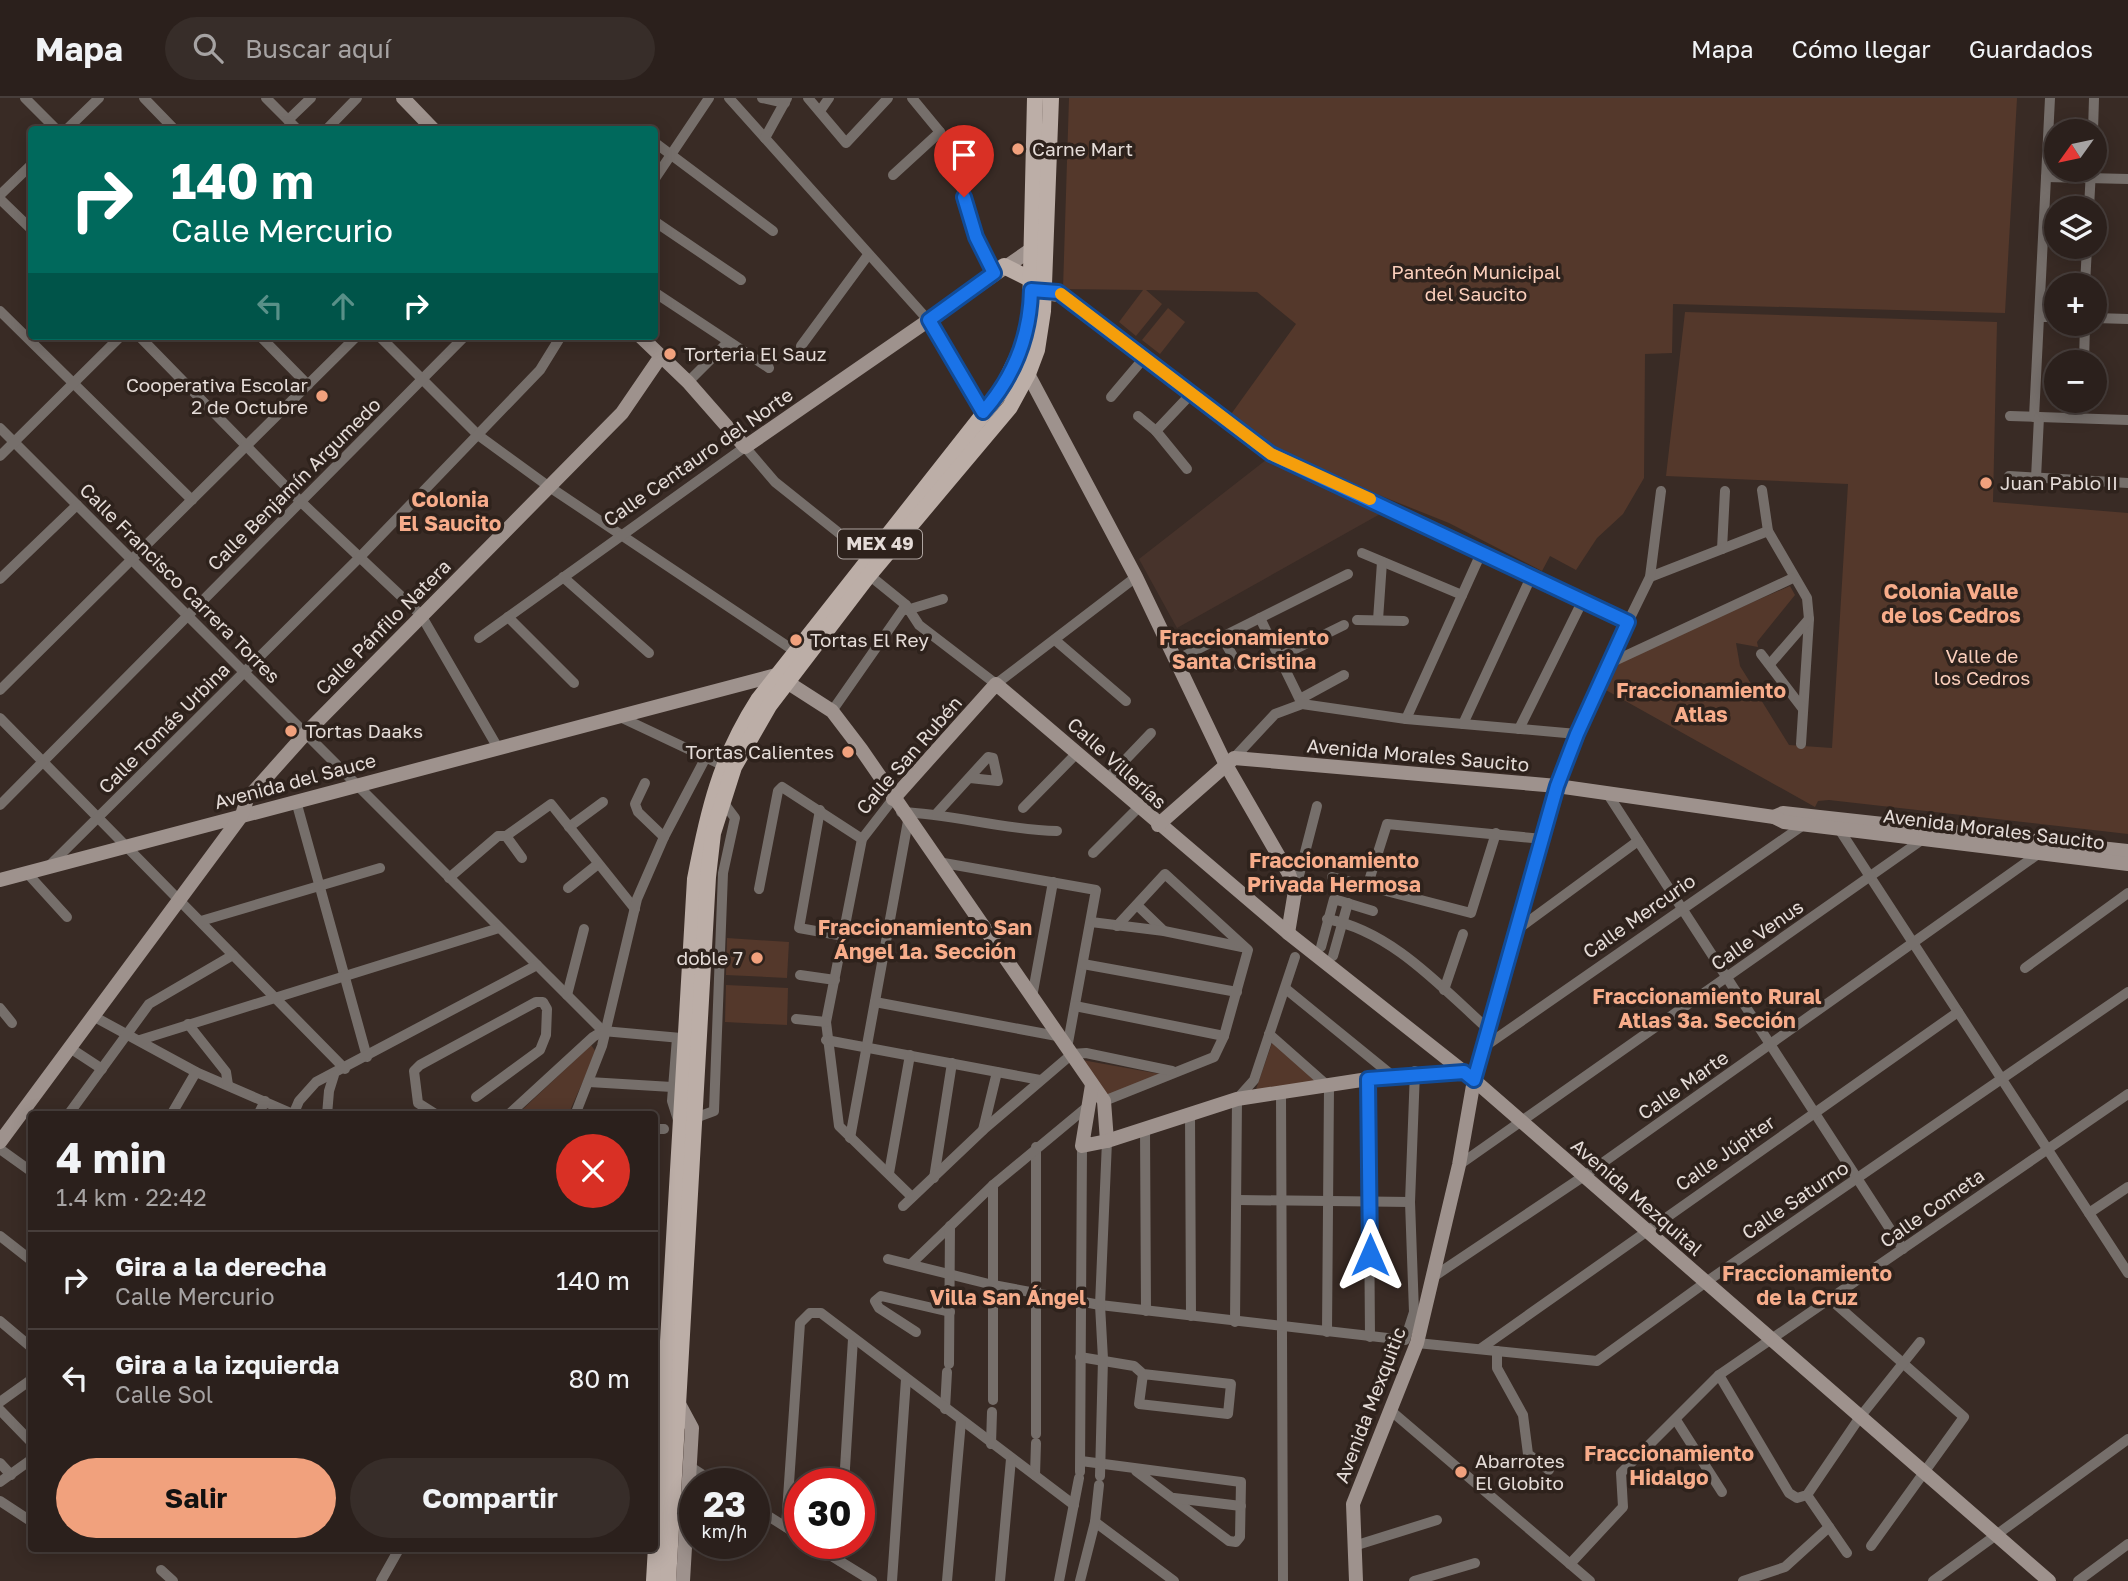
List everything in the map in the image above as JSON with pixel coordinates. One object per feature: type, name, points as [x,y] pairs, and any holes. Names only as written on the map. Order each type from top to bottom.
[{"type":"main road","points":[[403,98],[430,126]]},
{"type":"main road","name":"MEX 49","points":[[668,1581],[661,1531],[658,1443],[666,1128],[681,1038],[702,977],[714,921],[723,802],[734,767],[776,681],[1010,407],[1028,373],[1037,350],[1031,247],[1035,98]]},
{"type":"main road","name":"MEX 49","points":[[654,1581],[678,1402],[697,1074],[694,1001],[695,879],[711,801],[722,765],[736,734],[869,557],[1000,393],[1025,338],[1047,241],[1051,98]]},
{"type":"main road","name":"Calle Centauro del Norte","points":[[745,447],[1031,247],[1047,241]]},
{"type":"main road","points":[[999,270],[1035,287],[1064,296],[1271,454],[1628,622]]},
{"type":"main road","points":[[1025,338],[1028,373],[1283,861],[1295,891],[1288,933]]},
{"type":"main road","points":[[644,340],[688,382],[745,447]]},
{"type":"main road","name":"Calle Pánfilo Natera","points":[[0,1142],[243,815],[247,799],[306,733],[622,413],[661,356]]},
{"type":"main road","name":"Avenida Mexquitic","points":[[1356,1581],[1353,1504],[1390,1410],[1433,1277],[1459,1166],[1464,1072],[1484,1048],[1557,786],[1577,734],[1628,622]]},
{"type":"main road","points":[[776,681],[834,717],[861,749],[892,799],[1104,1101],[1107,1141]]},
{"type":"main road","name":"Avenida del Sauce","points":[[0,880],[618,716],[776,681]]},
{"type":"main road","name":"Calle Villerías","points":[[996,684],[1108,778],[1158,825],[1288,933]]},
{"type":"main road","name":"Calle San Rubén","points":[[892,799],[996,684]]},
{"type":"main road","points":[[1158,825],[1229,760]]},
{"type":"main road","name":"Avenida Morales Saucito","points":[[1229,760],[1557,786],[1609,796],[1774,817],[1784,822],[1809,821],[1936,830],[2038,854],[2128,864]]},
{"type":"main road","name":"Avenida Morales Saucito","points":[[1809,821],[1839,829],[1922,840],[2053,843],[2128,851]]},
{"type":"main road","name":"Avenida Mezquital","points":[[1288,933],[1464,1072],[2049,1581]]},
{"type":"main road","points":[[1092,1085],[1082,1146],[1107,1141],[1237,1099],[1368,1079],[1464,1072]]},
{"type":"main road","points":[[678,1402],[692,1428],[683,1581]]},
{"type":"street","points":[[25,98],[53,126]]},
{"type":"street","points":[[70,126],[99,98]]},
{"type":"street","points":[[144,98],[171,126]]},
{"type":"street","points":[[266,98],[294,126]]},
{"type":"street","points":[[288,120],[311,98]]},
{"type":"street","points":[[330,126],[357,98]]},
{"type":"street","points":[[658,174],[709,98]]},
{"type":"street","points":[[729,98],[929,320],[983,412]]},
{"type":"street","points":[[762,98],[786,100],[765,138]]},
{"type":"street","points":[[808,98],[846,143],[888,98]]},
{"type":"street","points":[[820,111],[829,98]]},
{"type":"street","points":[[912,98],[940,132],[951,156],[976,237],[999,270]]},
{"type":"street","points":[[2049,119],[2050,98]]},
{"type":"street","points":[[2093,119],[2094,98]]},
{"type":"street","points":[[893,175],[940,132]]},
{"type":"street","points":[[658,145],[773,231]]},
{"type":"street","points":[[28,168],[0,197],[28,226]]},
{"type":"street","points":[[2107,177],[2128,180]]},
{"type":"street","points":[[2036,478],[2039,317],[2046,182]]},
{"type":"street","points":[[658,224],[741,280]]},
{"type":"street","points":[[802,346],[868,255]]},
{"type":"street","points":[[658,295],[769,368]]},
{"type":"street","points":[[0,311],[28,339]]},
{"type":"street","points":[[2039,317],[2044,317]]},
{"type":"street","points":[[2107,318],[2128,318]]},
{"type":"street","points":[[29,340],[192,500]]},
{"type":"street","points":[[0,456],[117,340]]},
{"type":"street","points":[[143,340],[300,501],[421,615],[498,748]]},
{"type":"street","points":[[264,340],[308,385]]},
{"type":"street","points":[[0,690],[354,340]]},
{"type":"street","points":[[383,340],[478,435],[548,486],[796,652]]},
{"type":"street","name":"Calle Benjamín Argumedo","points":[[0,805],[462,340]]},
{"type":"street","name":"Calle Tomás Urbina","points":[[48,867],[359,558],[540,370],[559,340]]},
{"type":"street","points":[[688,382],[728,342]]},
{"type":"street","points":[[1111,397],[1144,358]]},
{"type":"street","points":[[1156,431],[1192,394]]},
{"type":"street","points":[[1138,416],[1156,431],[1187,469]]},
{"type":"street","points":[[2010,416],[2128,419]]},
{"type":"street","name":"Calle Francisco Carrera Torres","points":[[0,428],[603,1031]]},
{"type":"street","points":[[745,447],[775,482],[869,557]]},
{"type":"street","name":"Calle Centauro del Norte","points":[[479,638],[620,534],[745,447]]},
{"type":"street","points":[[2009,476],[2128,483]]},
{"type":"street","points":[[1762,490],[1768,531],[1807,598],[1809,619],[1801,744]]},
{"type":"street","points":[[1628,622],[1650,577],[1661,491]]},
{"type":"street","points":[[1722,549],[1725,491]]},
{"type":"street","points":[[0,579],[76,505]]},
{"type":"street","points":[[1650,577],[1768,531]]},
{"type":"street","points":[[1406,719],[1482,551]]},
{"type":"street","points":[[1362,553],[1462,595]]},
{"type":"street","points":[[1378,620],[1382,562]]},
{"type":"street","points":[[1178,659],[1348,574]]},
{"type":"street","name":"Calle Villerías","points":[[869,575],[906,608],[919,625],[996,684]]},
{"type":"street","points":[[1463,724],[1532,575]]},
{"type":"street","points":[[563,577],[649,653]]},
{"type":"street","points":[[996,684],[1136,577]]},
{"type":"street","points":[[1610,663],[1793,578]]},
{"type":"street","points":[[834,717],[906,608],[943,599]]},
{"type":"street","points":[[1519,729],[1583,600]]},
{"type":"street","points":[[508,617],[574,683]]},
{"type":"street","points":[[1260,618],[1301,702]]},
{"type":"street","points":[[1770,664],[1809,619]]},
{"type":"street","points":[[1357,620],[1404,621]]},
{"type":"street","points":[[1279,657],[1344,625]]},
{"type":"street","points":[[1222,637],[1238,665]]},
{"type":"street","points":[[1055,640],[1126,701]]},
{"type":"street","points":[[1761,654],[1802,709]]},
{"type":"street","points":[[1229,760],[1275,714],[1301,702],[1344,675]]},
{"type":"street","points":[[1301,702],[1406,719],[1577,734]]},
{"type":"street","points":[[618,716],[722,765]]},
{"type":"street","points":[[0,718],[275,996],[340,1072]]},
{"type":"street","points":[[1108,778],[1151,733]]},
{"type":"street","points":[[1023,808],[1077,752]]},
{"type":"street","points":[[577,1111],[602,1046],[603,1031],[635,909],[664,837],[706,757]]},
{"type":"street","points":[[937,813],[970,778]]},
{"type":"street","points":[[645,783],[635,804],[638,812],[664,837]]},
{"type":"street","points":[[760,889],[778,791],[782,787],[862,839]]},
{"type":"street","points":[[1609,796],[1903,1249]]},
{"type":"street","name":"Calle San Rubén","points":[[892,799],[862,839],[826,1023],[826,1040],[839,1126],[912,1197]]},
{"type":"street","points":[[296,801],[367,1056]]},
{"type":"street","points":[[569,827],[603,802]]},
{"type":"street","points":[[449,878],[498,836],[506,836],[551,804],[635,909]]},
{"type":"street","points":[[1295,891],[1317,806]]},
{"type":"street","points":[[1093,853],[1139,807]]},
{"type":"street","points":[[820,810],[799,928],[844,936]]},
{"type":"street","points":[[850,1138],[875,1002],[904,816],[937,813],[1057,831]]},
{"type":"street","name":"Calle Mercurio","points":[[1484,1048],[1809,821]]},
{"type":"street","points":[[1367,887],[1387,824],[1543,839]]},
{"type":"street","points":[[1839,829],[2128,1273]]},
{"type":"street","name":"Calle Venus","points":[[1459,1166],[1936,830]]},
{"type":"street","points":[[1332,877],[1471,914],[1496,833]]},
{"type":"street","points":[[506,836],[522,858]]},
{"type":"street","points":[[1518,929],[1638,841]]},
{"type":"street","name":"Calle Marte","points":[[1433,1277],[1584,1177],[2053,843]]},
{"type":"street","points":[[903,1206],[1040,1080],[1065,1046],[1096,890],[938,862]]},
{"type":"street","points":[[568,888],[598,864]]},
{"type":"street","points":[[201,921],[380,868]]},
{"type":"street","points":[[27,873],[67,917]]},
{"type":"street","points":[[1104,1101],[1173,1071],[1214,1057],[1224,1036],[1248,950],[1165,874],[1117,926]]},
{"type":"street","points":[[1032,997],[1053,882]]},
{"type":"street","points":[[2025,968],[2128,893]]},
{"type":"street","points":[[1321,947],[1334,899],[1373,911]]},
{"type":"street","points":[[1333,956],[1348,903]]},
{"type":"street","points":[[1138,906],[1164,931]]},
{"type":"street","points":[[1327,919],[1343,922],[1382,938],[1489,1030]]},
{"type":"street","points":[[695,1118],[714,1111],[720,978],[714,921]]},
{"type":"street","points":[[1091,922],[1164,931],[1245,948]]},
{"type":"street","points":[[140,1040],[499,928]]},
{"type":"street","points":[[567,995],[584,929]]},
{"type":"street","points":[[1444,990],[1463,934]]},
{"type":"street","points":[[71,1111],[149,1004],[233,955]]},
{"type":"street","points":[[1236,1322],[1239,1200],[1237,1099],[1254,1080],[1295,957]]},
{"type":"street","points":[[1083,964],[1237,992]]},
{"type":"street","points":[[294,1111],[299,1101],[317,1082],[537,965]]},
{"type":"street","points":[[800,975],[835,980]]},
{"type":"street","points":[[702,977],[720,978]]},
{"type":"street","points":[[1286,989],[1408,1075],[1414,1312],[1411,1342]]},
{"type":"street","name":"Calle Saturno","points":[[888,1259],[950,1272],[993,1285],[1100,1305],[1597,1361],[1706,1282],[2128,992]]},
{"type":"street","points":[[431,1111],[418,1103],[414,1071],[419,1065],[536,1002],[542,1002],[547,1009],[546,1035],[540,1050],[476,1097]]},
{"type":"street","points":[[875,1002],[1173,1071]]},
{"type":"street","points":[[1075,1006],[1224,1036]]},
{"type":"street","points":[[0,1008],[12,1023]]},
{"type":"street","name":"Calle Júpiter","points":[[1480,1349],[1958,1012]]},
{"type":"street","points":[[93,1016],[196,1072],[287,1111]]},
{"type":"street","points":[[796,1019],[826,1023]]},
{"type":"street","points":[[188,1024],[226,1072],[228,1085]]},
{"type":"street","points":[[516,1111],[593,1037],[603,1031],[681,1038],[672,1087],[673,1108],[666,1128]]},
{"type":"street","points":[[1269,1034],[1329,1087],[1327,1332]]},
{"type":"street","points":[[826,1040],[1040,1080]]},
{"type":"street","points":[[70,1048],[102,1069]]},
{"type":"street","points":[[889,1173],[910,1055]]},
{"type":"street","points":[[934,1178],[952,1063]]},
{"type":"street","points":[[173,1111],[196,1072]]},
{"type":"street","points":[[327,1111],[328,1091],[340,1072]]},
{"type":"street","points":[[984,1130],[997,1072]]},
{"type":"street","points":[[697,1074],[715,1075]]},
{"type":"street","points":[[1368,1079],[1370,1337]]},
{"type":"street","points":[[589,1082],[672,1087]]},
{"type":"street","points":[[1281,1094],[1283,1581]]},
{"type":"street","name":"Calle Cometa","points":[[1570,1564],[1623,1507],[1621,1473],[1720,1375],[2128,1094]]},
{"type":"street","points":[[260,1111],[265,1101]]},
{"type":"street","points":[[911,1264],[993,1185],[1087,1107]]},
{"type":"street","points":[[1190,1114],[1191,1316]]},
{"type":"street","points":[[1145,1128],[1146,1311]]},
{"type":"street","points":[[1080,1581],[1095,1522],[1100,1475],[1103,1359],[1100,1305],[1107,1141]]},
{"type":"street","points":[[1059,1581],[1080,1475],[1082,1146]]},
{"type":"street","points":[[1035,1475],[1038,1294],[1036,1147]]},
{"type":"street","points":[[0,1149],[28,1167]]},
{"type":"street","points":[[990,1444],[993,1185]]},
{"type":"street","points":[[2089,1213],[2128,1187]]},
{"type":"street","points":[[1239,1200],[1410,1202]]},
{"type":"street","points":[[945,1409],[950,1312],[950,1226]]},
{"type":"street","points":[[0,1236],[28,1258]]},
{"type":"street","points":[[916,1332],[879,1308],[875,1301],[881,1296],[950,1312]]},
{"type":"street","points":[[1830,1300],[1964,1417],[1871,1546]]},
{"type":"street","points":[[790,1468],[800,1323],[810,1313],[821,1313],[990,1444],[1074,1505]]},
{"type":"street","points":[[0,1321],[28,1345]]},
{"type":"street","points":[[845,1468],[853,1339]]},
{"type":"street","points":[[1802,1496],[1920,1342]]},
{"type":"street","points":[[1497,1351],[1497,1368],[1523,1415],[1528,1454],[1549,1470]]},
{"type":"street","points":[[1080,1357],[1134,1366],[1143,1374],[1231,1384],[1228,1414],[1139,1404],[1143,1374]]},
{"type":"street","points":[[1720,1375],[1790,1493],[1802,1496],[1847,1553]]},
{"type":"street","points":[[892,1581],[906,1379]]},
{"type":"street","points":[[0,1402],[28,1382]]},
{"type":"street","points":[[0,1410],[28,1439]]},
{"type":"street","points":[[1390,1410],[1590,1581]]},
{"type":"street","points":[[1676,1420],[1722,1492]]},
{"type":"street","points":[[947,1581],[961,1421]]},
{"type":"street","points":[[1933,1581],[2128,1439]]},
{"type":"street","points":[[1000,1581],[1011,1459]]},
{"type":"street","points":[[0,1482],[28,1462]]},
{"type":"street","points":[[0,1463],[11,1475]]},
{"type":"street","points":[[1080,1475],[1136,1471],[1241,1482],[1240,1537],[1236,1542],[1229,1541],[1136,1471]]},
{"type":"street","points":[[1080,1475],[1098,1497]]},
{"type":"street","points":[[1172,1497],[1241,1506]]},
{"type":"street","points":[[0,1501],[28,1519]]},
{"type":"street","points":[[1354,1546],[1437,1520]]},
{"type":"street","points":[[1095,1522],[1174,1581]]},
{"type":"street","points":[[1744,1581],[1785,1567],[1829,1527]]},
{"type":"street","points":[[2078,1581],[2128,1544]]},
{"type":"street","points":[[382,1581],[397,1552]]},
{"type":"street","points":[[836,1559],[872,1581]]},
{"type":"street","points":[[1414,1581],[1475,1563]]},
{"type":"street","points":[[161,1570],[173,1581]]},
{"type":"shaded area","points":[[1271,456],[1389,509],[1177,628],[1139,559]]},
{"type":"green space","name":"Panteón Municipal del Saucito","points":[[1069,98],[2017,98],[2005,313],[1673,304],[1672,353],[1645,354],[1644,478],[1623,514],[1597,538],[1576,570],[1550,556],[1542,571],[1449,523],[1281,456],[1229,417],[1296,324],[1257,292],[1146,290],[1162,304],[1136,336],[1119,322],[1143,290],[1063,289]]},
{"type":"green space","points":[[1168,308],[1185,322],[1160,354],[1142,340]]},
{"type":"green space","name":"Valle de los Cedros","points":[[1685,312],[1997,322],[1993,502],[2128,513],[2128,834],[1829,800],[1818,801],[1815,807],[1604,689],[1617,661],[1790,586],[1795,595],[1757,642],[1758,647],[1736,643],[1740,666],[1789,745],[1832,748],[1848,484],[1666,476]]},
{"type":"green space","name":"doble 7","points":[[727,938],[789,942],[787,978],[726,975]]},
{"type":"green space","points":[[726,985],[788,988],[787,1025],[725,1022]]},
{"type":"green space","points":[[1273,1040],[1325,1086],[1254,1095]]},
{"type":"green space","points":[[591,1045],[596,1052],[570,1111],[523,1109]]},
{"type":"green space","points":[[1082,1060],[1160,1074],[1106,1098]]},
{"type":"slow traffic","points":[[1061,294],[1271,454],[1370,499]]},
{"type":"place","name":"Carne Mart","points":[[1018,149]]},
{"type":"place","name":"Torteria El Sauz","points":[[670,354]]},
{"type":"place","name":"Cooperativa Escolar 2 de Octubre","points":[[322,396]]},
{"type":"place","name":"Juan Pablo II","points":[[1986,483]]},
{"type":"place","name":"Tortas El Rey","points":[[796,640]]},
{"type":"place","name":"Tortas Daaks","points":[[291,731]]},
{"type":"place","name":"Tortas Calientes","points":[[848,752]]},
{"type":"place","name":"doble 7","points":[[757,958]]},
{"type":"place","name":"Abarrotes El Globito","points":[[1461,1472]]},
{"type":"district","name":"Colonia El Saucito","points":[[450,512]]},
{"type":"district","name":"Colonia Valle de los Cedros","points":[[1951,604]]},
{"type":"district","name":"Fraccionamiento Santa Cristina","points":[[1244,650]]},
{"type":"district","name":"Fraccionamiento Atlas","points":[[1701,703]]},
{"type":"district","name":"Fraccionamiento Privada Hermosa","points":[[1334,873]]},
{"type":"district","name":"Fraccionamiento San Ángel 1a. Sección","points":[[925,940]]},
{"type":"district","name":"Fraccionamiento Rural Atlas 3a. Sección","points":[[1707,1009]]},
{"type":"district","name":"Fraccionamiento de la Cruz","points":[[1807,1286]]},
{"type":"district","name":"Villa San Ángel","points":[[1008,1298]]},
{"type":"district","name":"Fraccionamiento Hidalgo","points":[[1669,1466]]},
{"type":"route","points":[[964,197],[976,237],[994,273],[929,320],[983,412],[1000,393],[1021,349],[1028,327],[1031,290],[1058,292],[1271,454],[1459,540],[1628,622],[1577,734],[1557,786],[1474,1080],[1464,1072],[1415,1078],[1407,1076],[1368,1079],[1370,1255]]}]
